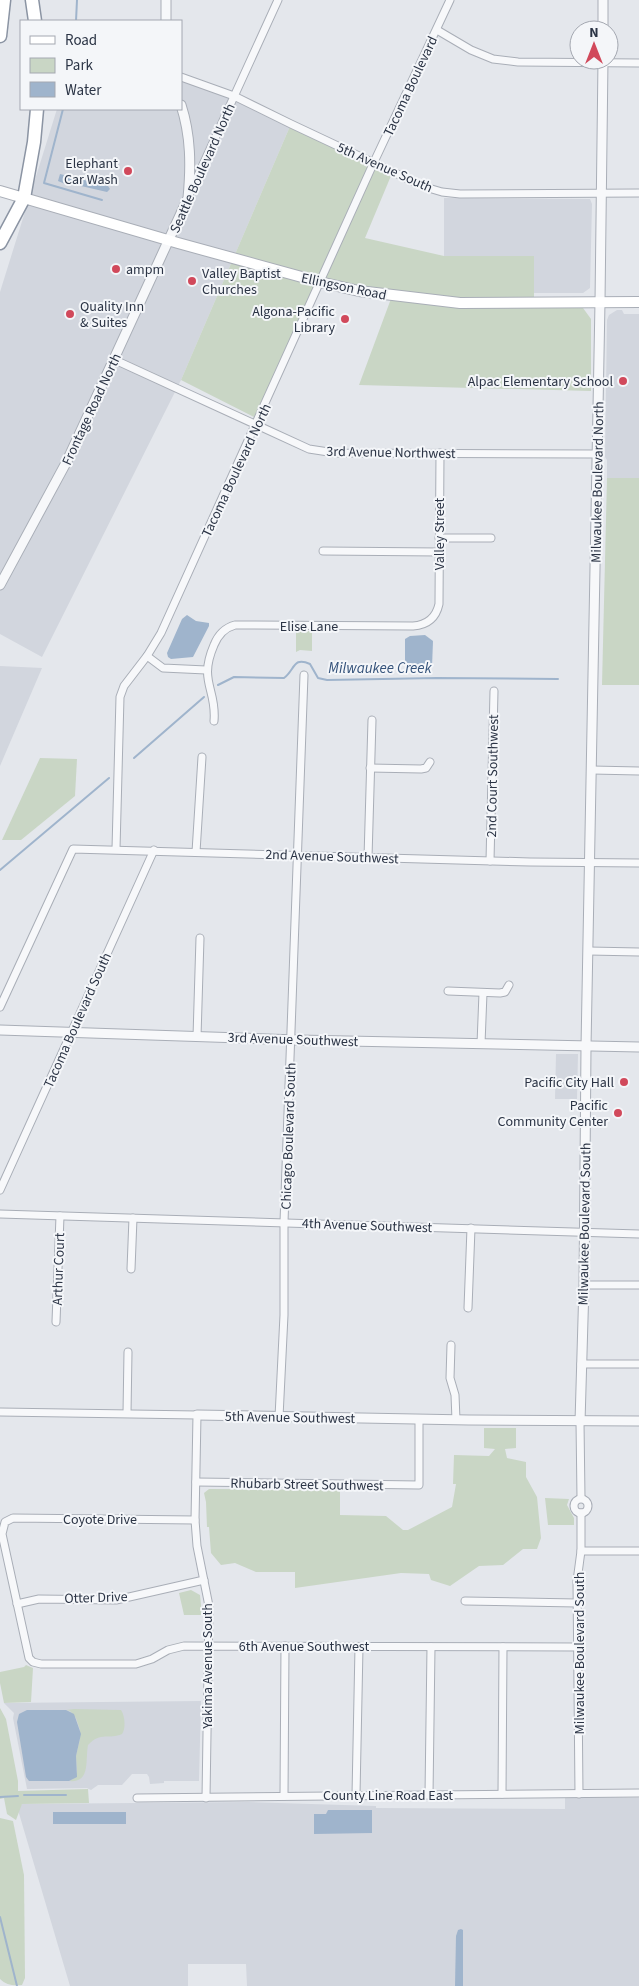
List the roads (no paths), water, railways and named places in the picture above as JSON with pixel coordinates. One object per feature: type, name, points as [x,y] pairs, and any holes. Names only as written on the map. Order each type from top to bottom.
[{"type":"highway","points":[[0,36],[4,0]]},
{"type":"highway","points":[[32,0],[35,20]]},
{"type":"highway","points":[[0,243],[24,198],[34,142],[37,110]]},
{"type":"main road","name":"Ellingson Road","points":[[0,191],[320,282],[392,296],[460,303],[639,302]]},
{"type":"street","points":[[166,0],[166,20]]},
{"type":"street","name":"Seattle Boulevard North","points":[[169,240],[278,0]]},
{"type":"street","name":"Tacoma Boulevard","points":[[320,282],[450,0]]},
{"type":"street","points":[[603,0],[603,20]]},
{"type":"street","points":[[436,30],[470,50],[493,59],[518,62],[569,61]]},
{"type":"street","points":[[619,62],[639,63]]},
{"type":"street","points":[[602,70],[602,193]]},
{"type":"street","name":"5th Avenue South","points":[[182,77],[234,96],[425,187],[447,193],[639,193]]},
{"type":"street","points":[[182,108],[191,152],[188,198]]},
{"type":"street","name":"Milwaukee Boulevard North","points":[[592,770],[602,193]]},
{"type":"street","name":"Frontage Road North","points":[[0,585],[68,461],[169,240]]},
{"type":"street","name":"Tacoma Boulevard North","points":[[147,656],[165,624],[320,282]]},
{"type":"street","name":"3rd Avenue Northwest","points":[[115,360],[309,449],[318,451],[330,453],[597,454]]},
{"type":"street","name":"Valley Street","points":[[436,614],[439,604],[440,453]]},
{"type":"street","points":[[439,538],[491,538]]},
{"type":"street","points":[[323,551],[439,552]]},
{"type":"street","name":"Elise Lane","points":[[206,670],[208,659],[220,634],[229,626],[413,626],[426,623],[436,614]]},
{"type":"street","points":[[116,849],[121,693],[124,686],[147,656],[163,668],[206,670],[214,721]]},
{"type":"street","name":"Chicago Boulevard South","points":[[280,1417],[284,1315],[284,1222],[304,675]]},
{"type":"street","name":"2nd Court Southwest","points":[[490,861],[494,692]]},
{"type":"street","points":[[368,858],[372,720]]},
{"type":"street","points":[[196,852],[202,758]]},
{"type":"street","points":[[370,768],[420,769],[426,768],[430,762]]},
{"type":"street","points":[[592,770],[639,771]]},
{"type":"street","name":"Milwaukee Boulevard South","points":[[579,1794],[577,1581],[581,1551],[581,1513],[577,1512],[574,1507],[575,1501],[581,1498],[580,1422],[592,770]]},
{"type":"street","name":"2nd Avenue Southwest","points":[[0,1007],[73,849],[490,861],[639,862]]},
{"type":"street","name":"Tacoma Boulevard South","points":[[0,1190],[154,850]]},
{"type":"street","points":[[197,1037],[200,938]]},
{"type":"street","points":[[589,951],[639,952]]},
{"type":"street","points":[[448,991],[500,993],[505,992],[509,986]]},
{"type":"street","points":[[481,1044],[483,993]]},
{"type":"street","name":"3rd Avenue Southwest","points":[[0,1030],[291,1040],[639,1047]]},
{"type":"street","name":"4th Avenue Southwest","points":[[0,1214],[639,1234]]},
{"type":"street","name":"Arthur Court","points":[[56,1322],[60,1216]]},
{"type":"street","points":[[131,1269],[133,1218]]},
{"type":"street","points":[[468,1308],[471,1228]]},
{"type":"street","points":[[584,1285],[639,1285]]},
{"type":"street","points":[[451,1345],[450,1378],[456,1395],[456,1420]]},
{"type":"street","points":[[127,1413],[128,1352]]},
{"type":"street","points":[[581,1364],[639,1364]]},
{"type":"street","name":"5th Avenue Southwest","points":[[0,1412],[580,1422],[639,1421]]},
{"type":"street","name":"Yakima Avenue South","points":[[197,1415],[195,1520],[197,1546],[208,1606],[206,1798]]},
{"type":"street","name":"Rhubarb Street Southwest","points":[[196,1482],[419,1485],[419,1419]]},
{"type":"street","name":"Coyote Drive","points":[[17,1604],[2,1534],[6,1522],[13,1518],[195,1520]]},
{"type":"street","points":[[581,1551],[639,1550]]},
{"type":"street","name":"Otter Drive","points":[[17,1604],[39,1599],[116,1600],[204,1580]]},
{"type":"street","points":[[465,1601],[577,1603]]},
{"type":"street","name":"6th Avenue Southwest","points":[[17,1604],[27,1654],[34,1662],[41,1664],[136,1664],[152,1659],[176,1647],[578,1647]]},
{"type":"street","points":[[284,1796],[285,1646]]},
{"type":"street","points":[[356,1795],[359,1647]]},
{"type":"street","points":[[429,1795],[431,1647]]},
{"type":"street","points":[[502,1794],[503,1647]]},
{"type":"street","name":"County Line Road East","points":[[137,1798],[639,1793]]},
{"type":"water","points":[[60,174],[108,186],[110,189],[107,192],[72,182],[65,184],[58,181]]},
{"type":"water","points":[[187,615],[196,621],[209,623],[209,626],[193,657],[171,659],[167,653],[182,619]]},
{"type":"water","points":[[425,635],[433,641],[432,667],[405,666],[405,639],[410,636]]},
{"type":"water","points":[[27,1710],[66,1710],[74,1714],[81,1734],[76,1756],[77,1777],[69,1781],[29,1781],[26,1777],[17,1722],[19,1714]]},
{"type":"water","points":[[328,1810],[372,1810],[372,1833],[314,1834],[314,1814],[326,1814]]},
{"type":"water","points":[[53,1812],[126,1812],[126,1824],[53,1824]]},
{"type":"water","points":[[458,1930],[463,1930],[463,1986],[455,1986],[456,1936]]},
{"type":"waterway","points":[[76,20],[77,0]]},
{"type":"waterway","points":[[63,110],[44,183],[102,200]]},
{"type":"waterway","name":"Milwaukee Creek","points":[[218,685],[234,677],[284,678],[300,662],[310,664],[318,678],[327,680],[437,678],[558,679]]},
{"type":"waterway","name":"Milwaukee Creek","points":[[134,758],[204,697]]},
{"type":"waterway","name":"Milwaukee Creek","points":[[0,870],[109,778]]},
{"type":"waterway","points":[[24,1795],[66,1795]]},
{"type":"waterway","points":[[0,1797],[18,1796]]},
{"type":"waterway","name":"Milwaukee Creek","points":[[0,1917],[17,1986]]},
{"type":"place","name":"Elephant Car Wash","points":[[128,171]]},
{"type":"place","name":"ampm","points":[[116,269]]},
{"type":"place","name":"Valley Baptist Churches","points":[[192,281]]},
{"type":"place","name":"Quality Inn & Suites","points":[[70,314]]},
{"type":"place","name":"Algona-Pacific Library","points":[[345,319]]},
{"type":"place","name":"Alpac Elementary School","points":[[623,381]]},
{"type":"place","name":"Pacific City Hall","points":[[624,1082]]},
{"type":"place","name":"Pacific Community Center","points":[[618,1113]]}]
